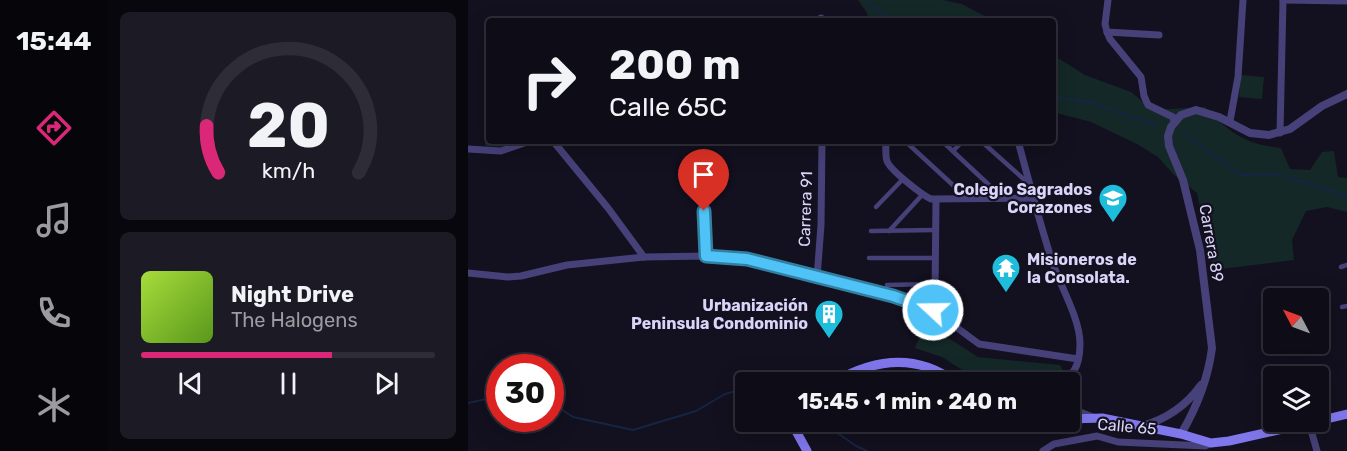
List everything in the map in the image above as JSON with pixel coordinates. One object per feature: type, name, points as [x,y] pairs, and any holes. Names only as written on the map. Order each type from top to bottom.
[{"type":"main road","points":[[853,372],[861,368],[896,363],[926,366],[937,372]]},
{"type":"main road","name":"Calle 65","points":[[1329,418],[1347,414]]},
{"type":"main road","name":"Calle 65","points":[[1080,419],[1095,418],[1140,426],[1181,434],[1211,444],[1269,432]]},
{"type":"main road","points":[[798,432],[807,451]]},
{"type":"street","points":[[1108,0],[1105,24],[1110,39],[1141,77],[1148,105],[1173,117],[1174,123]]},
{"type":"street","points":[[1230,122],[1238,77],[1243,0]]},
{"type":"street","points":[[1280,133],[1283,0],[1347,1]]},
{"type":"street","points":[[1107,32],[1159,35]]},
{"type":"street","points":[[1174,123],[1180,115],[1190,110],[1208,112],[1256,134],[1269,135],[1290,129],[1322,106],[1347,94]]},
{"type":"street","name":"Carrera 89","points":[[1174,123],[1168,136],[1169,146],[1181,174],[1191,208],[1205,284],[1212,348],[1208,374],[1192,415],[1181,434]]},
{"type":"street","points":[[468,149],[501,151],[523,144]]},
{"type":"street","points":[[555,144],[608,208],[644,257]]},
{"type":"street","name":"Carrera 91","points":[[817,278],[821,225],[822,144]]},
{"type":"street","points":[[886,144],[888,164],[923,194],[936,200],[1034,198]]},
{"type":"street","points":[[908,144],[967,198]]},
{"type":"street","points":[[945,144],[1004,199]]},
{"type":"street","points":[[953,151],[960,144]]},
{"type":"street","points":[[984,144],[1031,186]]},
{"type":"street","points":[[1019,144],[1052,263],[1080,340],[1078,358],[1073,372]]},
{"type":"street","points":[[876,207],[904,178]]},
{"type":"street","points":[[703,189],[706,256]]},
{"type":"street","points":[[889,231],[923,194]]},
{"type":"street","points":[[933,310],[936,200]]},
{"type":"street","points":[[872,231],[935,230]]},
{"type":"street","points":[[468,273],[521,276],[567,265],[644,257],[706,256],[747,259],[893,296],[933,310],[979,344],[1078,358]]},
{"type":"street","points":[[869,258],[935,258]]},
{"type":"street","points":[[887,285],[935,284]]},
{"type":"street","name":"Carrera 89","points":[[1140,426],[1160,420],[1178,410],[1194,394],[1208,374]]},
{"type":"street","points":[[1080,412],[1095,418]]},
{"type":"street","points":[[1315,432],[1317,451]]},
{"type":"street","name":"Calle 65","points":[[1043,451],[1054,444],[1096,436],[1118,441],[1156,444],[1206,446],[1211,444]]},
{"type":"green space","points":[[858,0],[943,0],[962,4],[988,18],[868,18]]},
{"type":"green space","points":[[1056,57],[1085,75],[1131,92],[1153,110],[1205,107],[1238,136],[1257,144],[1281,148],[1290,169],[1310,170],[1322,152],[1334,151],[1338,177],[1347,178],[1347,212],[1327,207],[1306,211],[1292,240],[1294,260],[1213,270],[1197,193],[1174,175],[1158,157],[1091,122],[1056,113]]},
{"type":"green space","points":[[1241,75],[1264,77],[1262,99],[1239,97]]},
{"type":"green space","points":[[484,84],[486,84],[486,144],[518,144],[509,147],[485,146]]},
{"type":"green space","points":[[925,323],[978,357],[1060,365],[1063,371],[965,372],[942,357],[915,348]]},
{"type":"waterway","points":[[868,0],[872,6],[890,18]]},
{"type":"waterway","points":[[1056,97],[1088,102],[1156,125]]},
{"type":"waterway","points":[[1183,133],[1241,175],[1277,174],[1347,196]]},
{"type":"waterway","points":[[564,411],[573,417],[633,430],[696,411],[725,394],[735,391]]},
{"type":"waterway","points":[[468,403],[486,399]]},
{"type":"waterway","points":[[836,432],[867,451]]},
{"type":"place","name":"Colegio Sagrados Corazones","points":[[1113,224]]},
{"type":"place","name":"Misioneros de la Consolata.","points":[[1006,294]]},
{"type":"place","name":"Urbanización Peninsula Condominio","points":[[829,340]]},
{"type":"route","points":[[704,211],[706,256],[747,259],[893,296],[933,310]]}]
